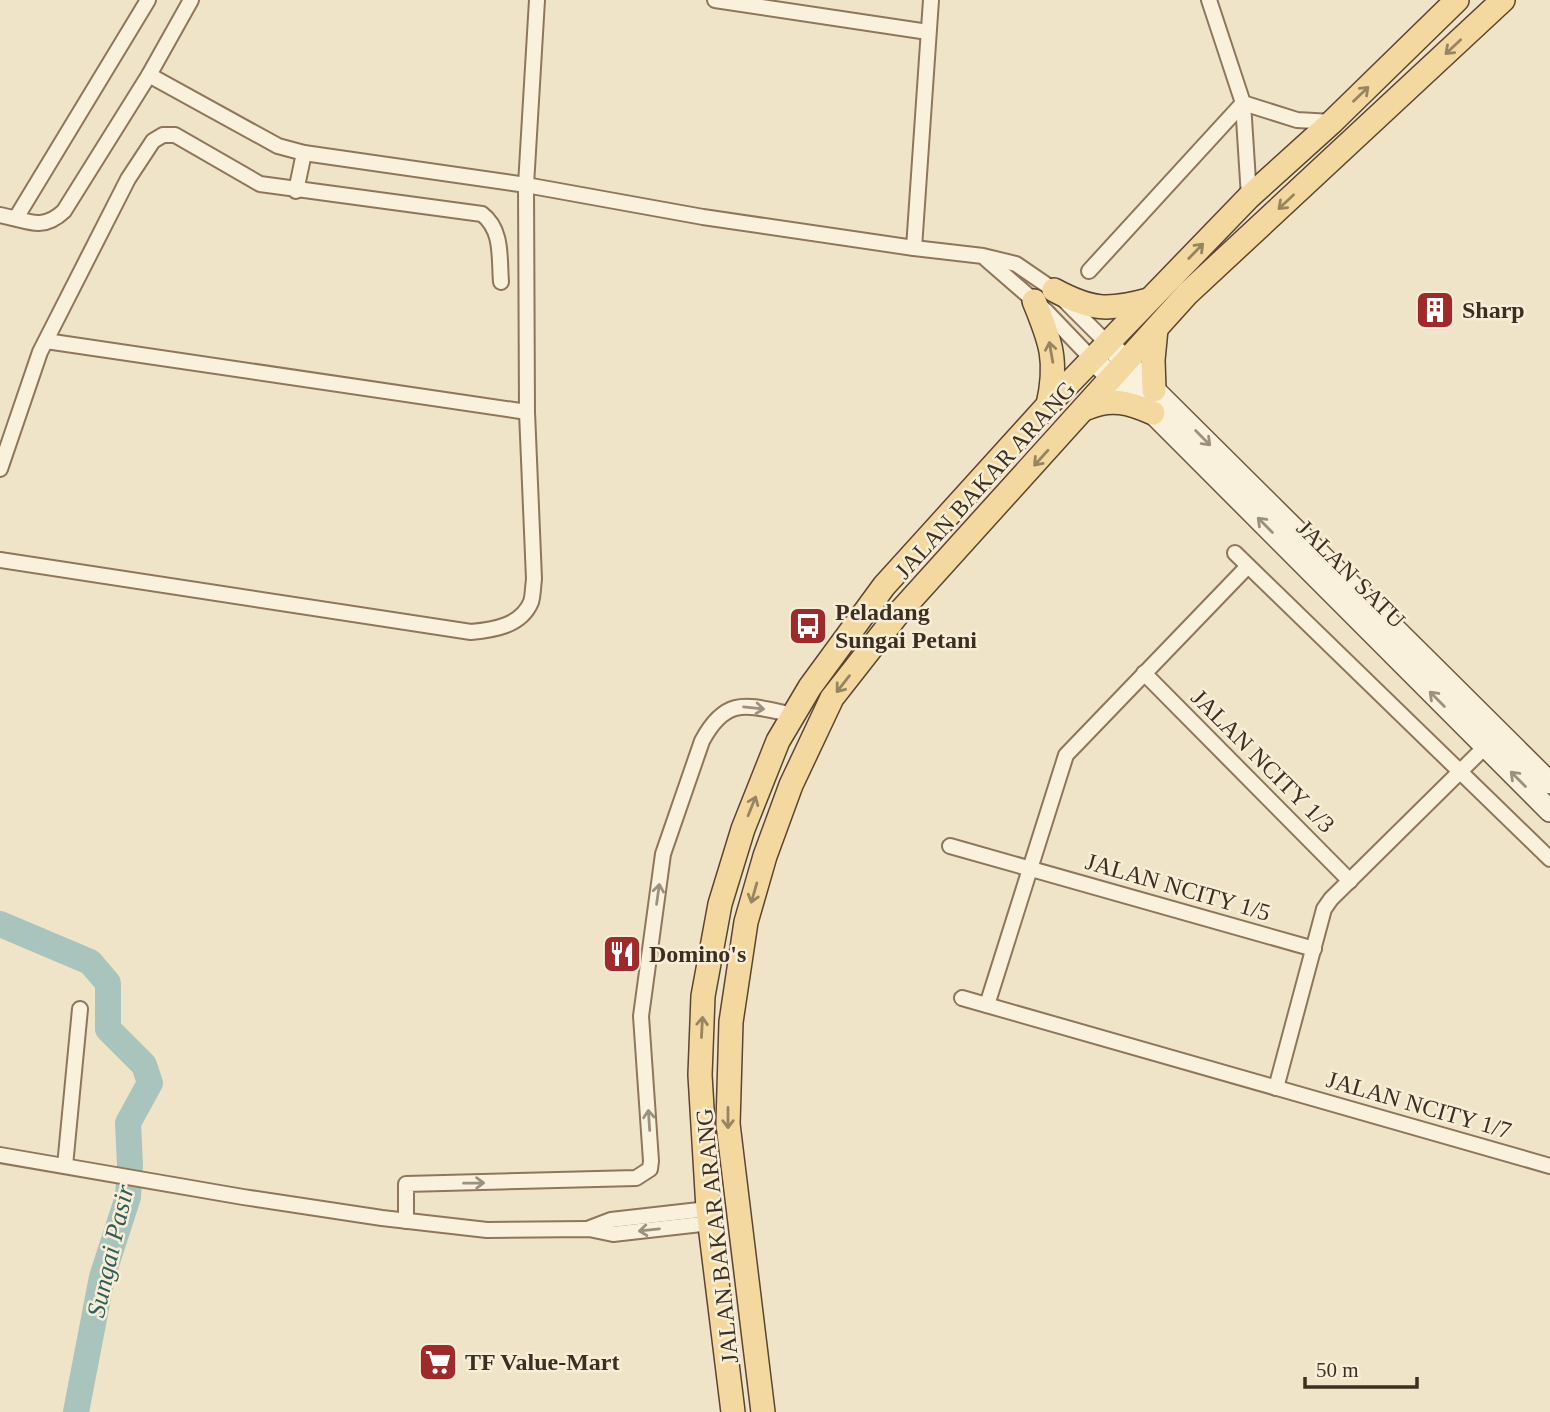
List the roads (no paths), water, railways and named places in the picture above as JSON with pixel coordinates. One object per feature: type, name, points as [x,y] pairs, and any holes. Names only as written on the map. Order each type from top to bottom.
[{"type":"main road","name":"JALAN BAKAR ARANG","points":[[733,1412],[709,1216],[700,1076],[703,996],[720,904],[743,829],[778,741],[810,687],[884,586],[1048,405],[1249,197],[1332,122],[1457,0]]},
{"type":"main road","name":"JALAN BAKAR ARANG","points":[[763,1412],[728,1124],[731,1022],[746,922],[765,856],[791,785],[832,698],[897,614],[1087,408],[1187,294],[1503,0]]},
{"type":"main road","points":[[1055,290],[1076,302],[1099,308],[1121,307],[1148,300]]},
{"type":"main road","points":[[1034,301],[1053,354],[1054,380],[1048,405]]},
{"type":"main road","points":[[1087,408],[1104,402],[1154,401],[1153,360],[1156,329]]},
{"type":"main road","name":"JALAN SATU","points":[[1100,352],[1154,401],[1492,740],[1550,811]]},
{"type":"main road","name":"JALAN SATU","points":[[1492,740],[1550,783]]},
{"type":"street","points":[[16,218],[148,0]]},
{"type":"street","points":[[0,215],[44,224],[64,211],[149,75],[191,0]]},
{"type":"street","points":[[0,560],[471,632],[496,629],[519,618],[531,602],[534,579],[527,412],[526,185],[537,0]]},
{"type":"street","points":[[715,0],[928,32]]},
{"type":"street","points":[[914,248],[930,0]]},
{"type":"street","points":[[1209,0],[1243,103],[1249,197]]},
{"type":"street","points":[[149,75],[278,146],[304,153],[526,185],[703,216],[983,256],[1016,264],[1055,290],[1100,352]]},
{"type":"street","points":[[1243,103],[1297,120],[1332,122]]},
{"type":"street","points":[[1089,271],[1243,103]]},
{"type":"street","points":[[0,469],[46,341],[128,178],[153,141],[163,135],[175,135],[260,184],[296,191],[482,214],[491,221],[497,231],[501,282]]},
{"type":"street","points":[[296,191],[304,153]]},
{"type":"street","points":[[983,256],[1034,301],[1100,352]]},
{"type":"street","points":[[46,341],[527,412]]},
{"type":"street","points":[[1235,553],[1550,859]]},
{"type":"street","points":[[987,1005],[1066,755],[1248,566]]},
{"type":"street","name":"JALAN NCITY 1/3","points":[[1144,673],[1350,881]]},
{"type":"street","points":[[406,1221],[406,1184],[636,1178],[650,1169],[652,1161],[642,1016],[663,854],[702,741],[716,719],[722,713],[738,707],[753,707],[794,715]]},
{"type":"street","points":[[1276,1088],[1324,909],[1492,740]]},
{"type":"street","name":"JALAN NCITY 1/5","points":[[950,846],[1314,949]]},
{"type":"street","name":"JALAN NCITY 1/7","points":[[962,998],[1550,1166]]},
{"type":"street","points":[[65,1166],[80,1009]]},
{"type":"street","points":[[0,1155],[151,1182],[406,1221],[487,1230],[589,1229],[613,1234],[709,1216]]},
{"type":"waterway","name":"Sungai Pasir","points":[[0,924],[90,962],[108,983],[108,1029],[144,1065],[150,1083],[128,1123],[128,1197],[102,1277],[76,1412]]},
{"type":"place","name":"Sharp","points":[[1435,310]]},
{"type":"place","name":"Peladang Sungai Petani","points":[[808,626]]},
{"type":"place","name":"Domino's","points":[[622,954]]},
{"type":"place","name":"TF Value-Mart","points":[[438,1362]]}]
